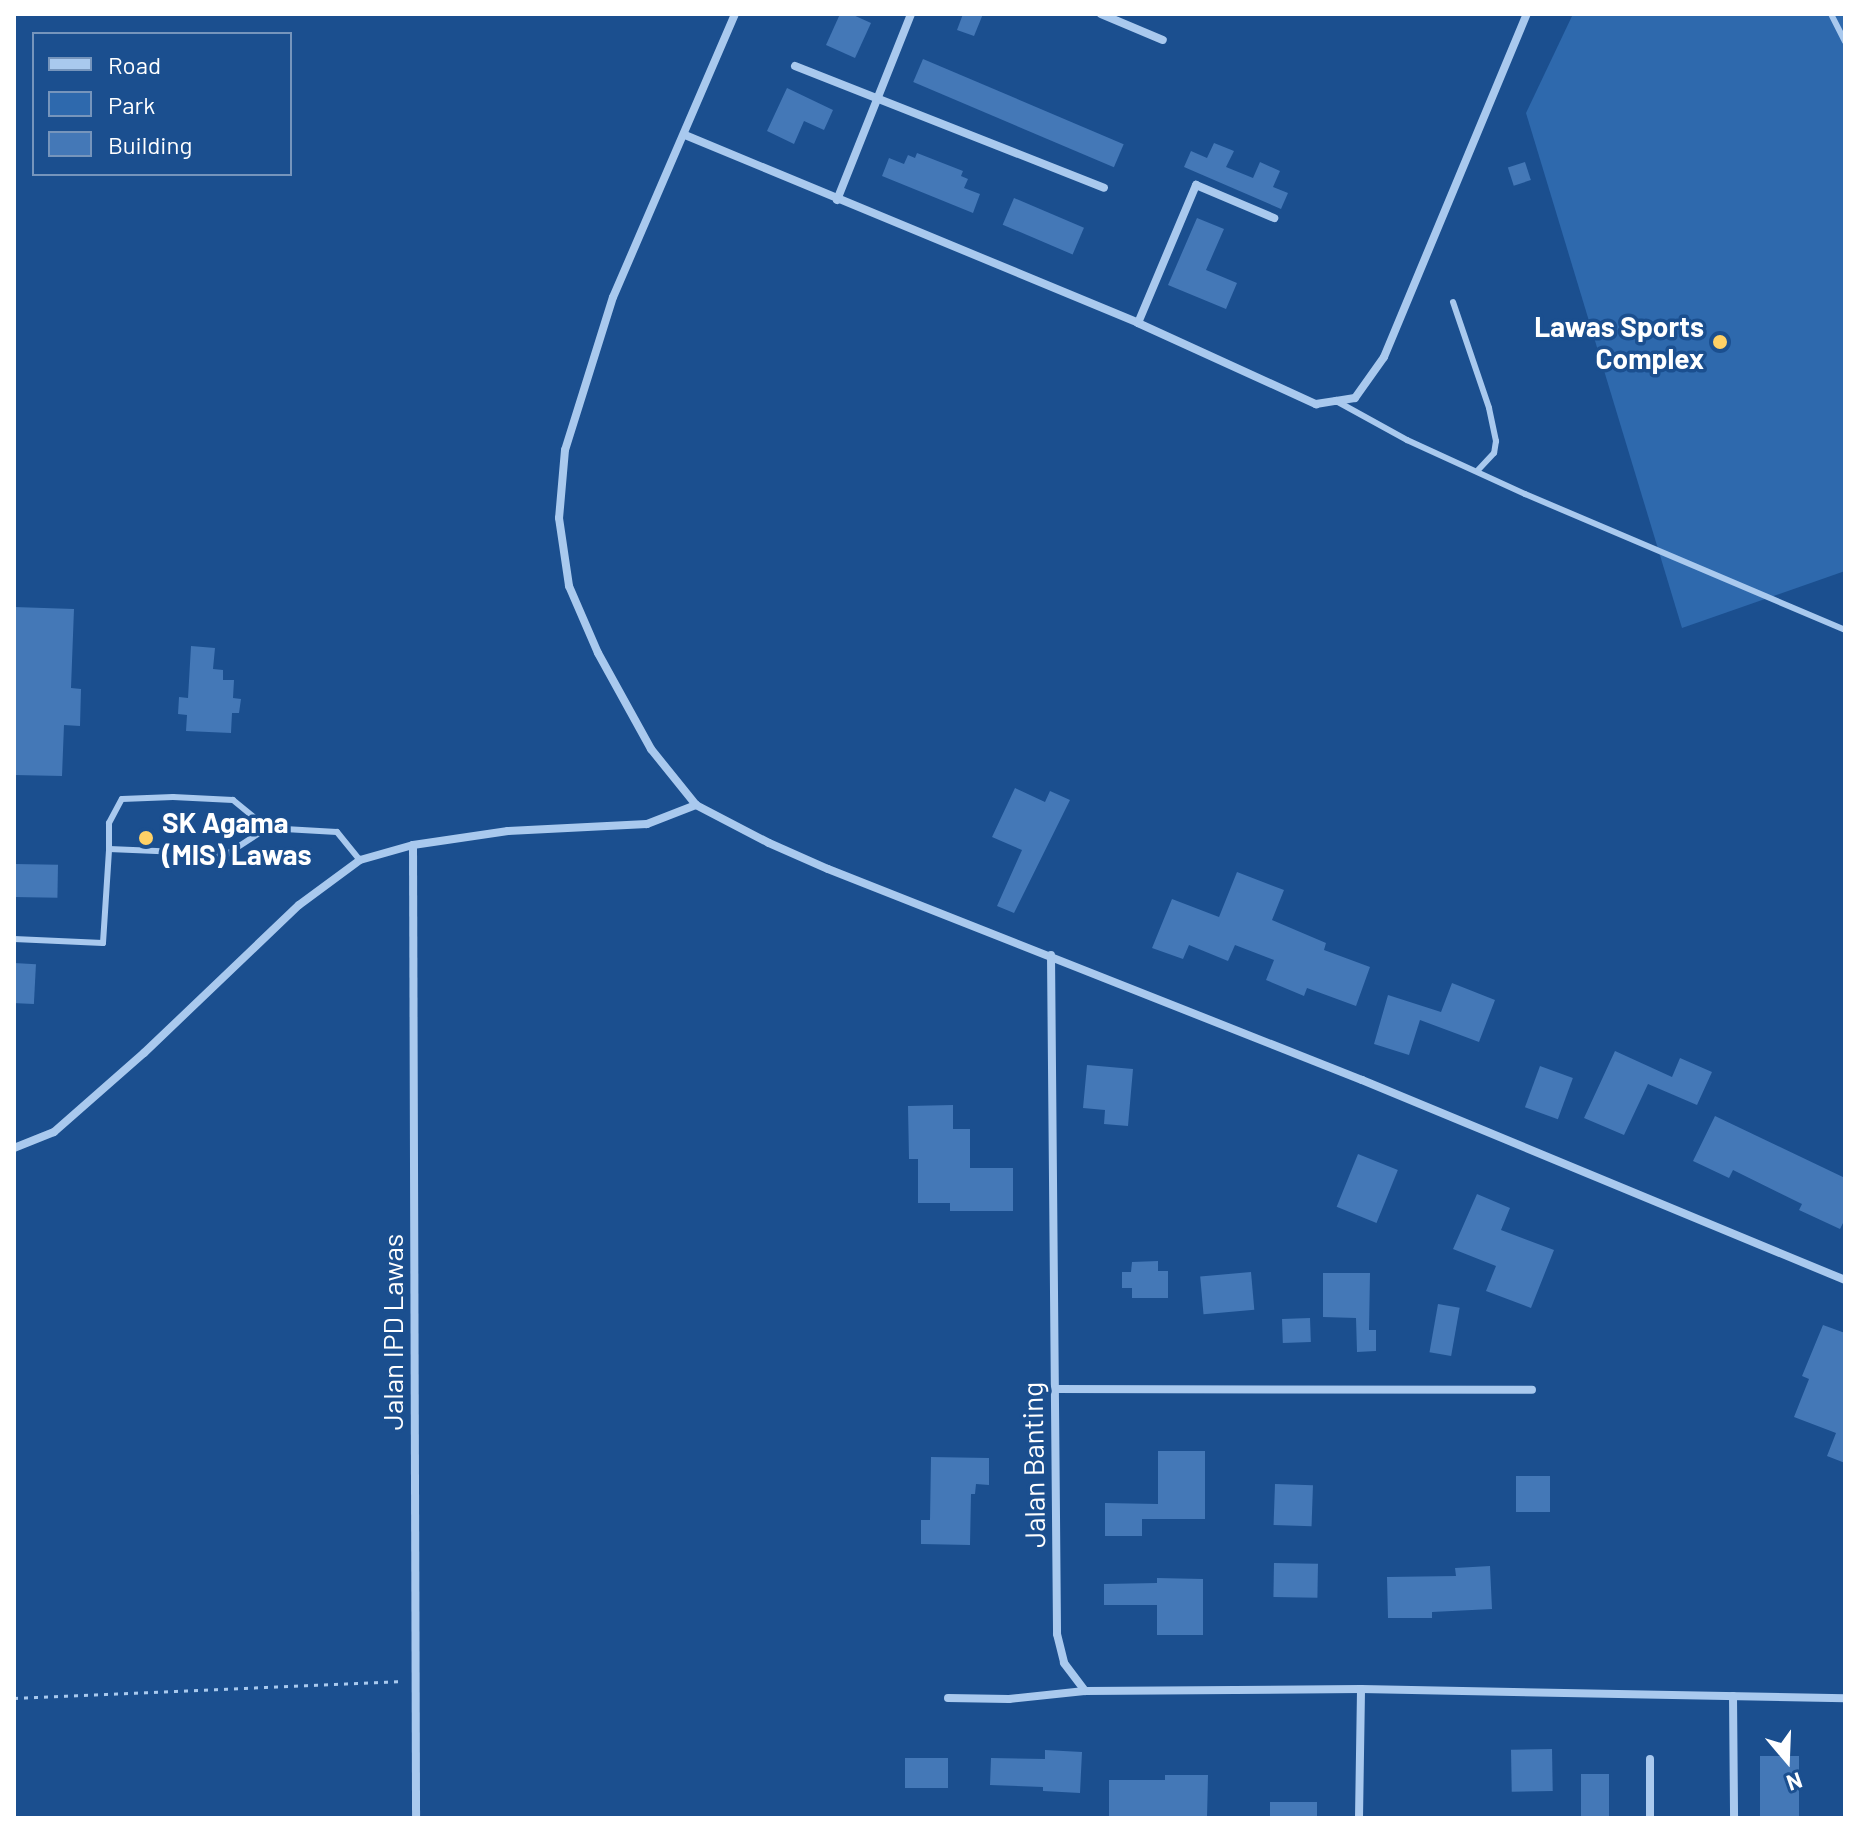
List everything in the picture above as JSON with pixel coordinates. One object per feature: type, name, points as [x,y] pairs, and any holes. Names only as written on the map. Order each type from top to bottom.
[{"type":"street","points":[[735,14],[613,297],[565,450],[559,518],[569,586],[598,653],[651,749],[696,805],[828,869],[1051,955],[1845,1280]]},
{"type":"street","points":[[837,200],[911,14]]},
{"type":"street","points":[[1101,14],[1163,40]]},
{"type":"street","points":[[685,135],[1138,323],[1316,404],[1355,398],[1384,357],[1527,14]]},
{"type":"street","points":[[795,66],[876,101],[1104,188]]},
{"type":"street","points":[[1138,323],[1196,185],[1274,218]]},
{"type":"street","points":[[14,1148],[54,1132],[144,1053],[299,905],[360,860],[413,845],[508,831],[647,824],[696,805]]},
{"type":"street","name":"Jalan IPD Lawas","points":[[413,845],[416,1818]]},
{"type":"street","name":"Jalan Banting","points":[[1051,955],[1057,1634],[1064,1663],[1085,1691]]},
{"type":"street","points":[[1054,1389],[1532,1390]]},
{"type":"street","points":[[1359,1818],[1361,1689]]},
{"type":"street","points":[[948,1698],[1009,1699],[1085,1691],[1361,1689],[1845,1698]]},
{"type":"street","points":[[1733,1696],[1734,1818]]},
{"type":"street","points":[[1650,1759],[1650,1818]]},
{"type":"lane","points":[[1831,14],[1845,42]]},
{"type":"lane","points":[[1453,302],[1489,408],[1496,441],[1494,453],[1478,470]]},
{"type":"lane","points":[[1336,401],[1407,440],[1605,529],[1845,630]]},
{"type":"lane","points":[[14,939],[103,943],[109,823],[122,799],[233,800],[267,828],[337,832],[360,860]]},
{"type":"lane","points":[[109,849],[227,854],[267,828]]},
{"type":"path","points":[[14,1698],[416,1681]]},
{"type":"green space","name":"Lawas Sports Complex","points":[[1573,14],[1845,14],[1845,571],[1682,628],[1526,113]]},
{"type":"building","points":[[840,14],[851,14],[871,23],[855,58],[826,45]]},
{"type":"building","points":[[963,14],[983,14],[974,36],[957,30]]},
{"type":"building","points":[[923,59],[1124,144],[1114,167],[913,82]]},
{"type":"building","points":[[787,88],[833,110],[824,130],[804,121],[794,144],[767,131]]},
{"type":"building","points":[[1214,143],[1234,151],[1226,167],[1253,178],[1260,162],[1280,171],[1273,187],[1288,193],[1281,209],[1184,167],[1191,151],[1207,158]]},
{"type":"building","points":[[917,153],[963,171],[961,176],[968,179],[964,188],[980,194],[973,213],[882,176],[889,158],[904,164],[908,155],[915,158]]},
{"type":"building","points":[[1525,162],[1531,180],[1514,186],[1508,168]]},
{"type":"building","points":[[1014,198],[1084,228],[1073,254],[1003,225]]},
{"type":"building","points":[[1197,218],[1224,229],[1206,270],[1237,283],[1226,309],[1168,285]]},
{"type":"building","points":[[14,607],[74,609],[71,688],[81,689],[80,726],[64,725],[62,776],[14,775]]},
{"type":"building","points":[[191,646],[215,648],[213,669],[223,670],[223,680],[234,680],[233,698],[241,699],[239,713],[232,713],[231,733],[186,731],[187,715],[178,714],[179,697],[188,698]]},
{"type":"building","points":[[1015,788],[1045,802],[1050,791],[1070,800],[1014,913],[997,906],[1022,850],[992,837]]},
{"type":"building","points":[[14,864],[58,865],[57,898],[14,897]]},
{"type":"building","points":[[1237,872],[1284,890],[1272,920],[1326,943],[1324,950],[1370,967],[1356,1006],[1307,988],[1304,996],[1266,980],[1274,960],[1235,945],[1228,961],[1189,945],[1183,959],[1152,948],[1172,899],[1219,917]]},
{"type":"building","points":[[14,963],[36,964],[34,1004],[14,1003]]},
{"type":"building","points":[[1452,983],[1495,1000],[1479,1042],[1420,1020],[1409,1055],[1374,1044],[1388,995],[1441,1012]]},
{"type":"building","points":[[1615,1051],[1672,1077],[1680,1058],[1712,1072],[1697,1105],[1648,1084],[1624,1135],[1584,1118]]},
{"type":"building","points":[[1087,1065],[1133,1069],[1128,1126],[1104,1124],[1105,1110],[1083,1108]]},
{"type":"building","points":[[1540,1066],[1573,1078],[1558,1119],[1525,1107]]},
{"type":"building","points":[[953,1105],[953,1129],[970,1129],[970,1168],[1013,1168],[1013,1211],[950,1211],[950,1203],[918,1203],[918,1159],[909,1159],[908,1106]]},
{"type":"building","points":[[1715,1116],[1845,1178],[1845,1219],[1840,1229],[1799,1210],[1802,1204],[1733,1170],[1729,1178],[1693,1161]]},
{"type":"building","points":[[1358,1154],[1398,1170],[1377,1223],[1337,1207]]},
{"type":"building","points":[[1477,1194],[1510,1208],[1501,1230],[1554,1250],[1531,1308],[1486,1291],[1496,1266],[1453,1249]]},
{"type":"building","points":[[1158,1261],[1158,1271],[1168,1271],[1168,1298],[1132,1298],[1132,1288],[1122,1288],[1122,1272],[1131,1272],[1132,1262]]},
{"type":"building","points":[[1251,1272],[1254,1310],[1204,1314],[1200,1276]]},
{"type":"building","points":[[1323,1273],[1370,1273],[1369,1330],[1376,1330],[1376,1351],[1357,1352],[1356,1318],[1323,1317]]},
{"type":"building","points":[[1438,1304],[1460,1308],[1451,1356],[1429,1352]]},
{"type":"building","points":[[1310,1318],[1311,1342],[1283,1343],[1282,1319]]},
{"type":"building","points":[[1823,1325],[1845,1333],[1845,1463],[1827,1456],[1836,1433],[1794,1417],[1809,1379],[1802,1376]]},
{"type":"building","points":[[1158,1451],[1205,1451],[1205,1519],[1142,1519],[1142,1536],[1105,1536],[1105,1503],[1158,1504]]},
{"type":"building","points":[[931,1457],[989,1458],[989,1485],[976,1484],[975,1494],[971,1494],[970,1545],[921,1544],[921,1520],[930,1520]]},
{"type":"building","points":[[1516,1476],[1550,1476],[1550,1512],[1516,1512]]},
{"type":"building","points":[[1275,1484],[1313,1485],[1312,1526],[1274,1525]]},
{"type":"building","points":[[1274,1563],[1318,1564],[1317,1598],[1273,1597]]},
{"type":"building","points":[[1490,1566],[1492,1609],[1432,1612],[1432,1618],[1388,1618],[1387,1577],[1456,1576],[1455,1568]]},
{"type":"building","points":[[1157,1578],[1203,1579],[1203,1635],[1157,1635],[1157,1605],[1104,1605],[1104,1584],[1157,1583]]},
{"type":"building","points":[[1552,1749],[1553,1791],[1512,1792],[1511,1750]]},
{"type":"building","points":[[1045,1750],[1082,1752],[1080,1793],[1043,1791],[1043,1787],[990,1785],[991,1758],[1045,1759]]},
{"type":"building","points":[[1760,1756],[1799,1756],[1799,1818],[1760,1818]]},
{"type":"building","points":[[905,1758],[948,1758],[948,1788],[905,1788]]},
{"type":"building","points":[[1581,1774],[1609,1774],[1609,1818],[1581,1818]]},
{"type":"building","points":[[1165,1775],[1208,1775],[1207,1818],[1109,1818],[1109,1780],[1165,1780]]},
{"type":"building","points":[[1270,1802],[1317,1802],[1317,1818],[1270,1818]]},
{"type":"place","name":"Lawas Sports Complex","points":[[1720,342]]},
{"type":"place","name":"SK Agama (MIS) Lawas","points":[[146,838]]}]
